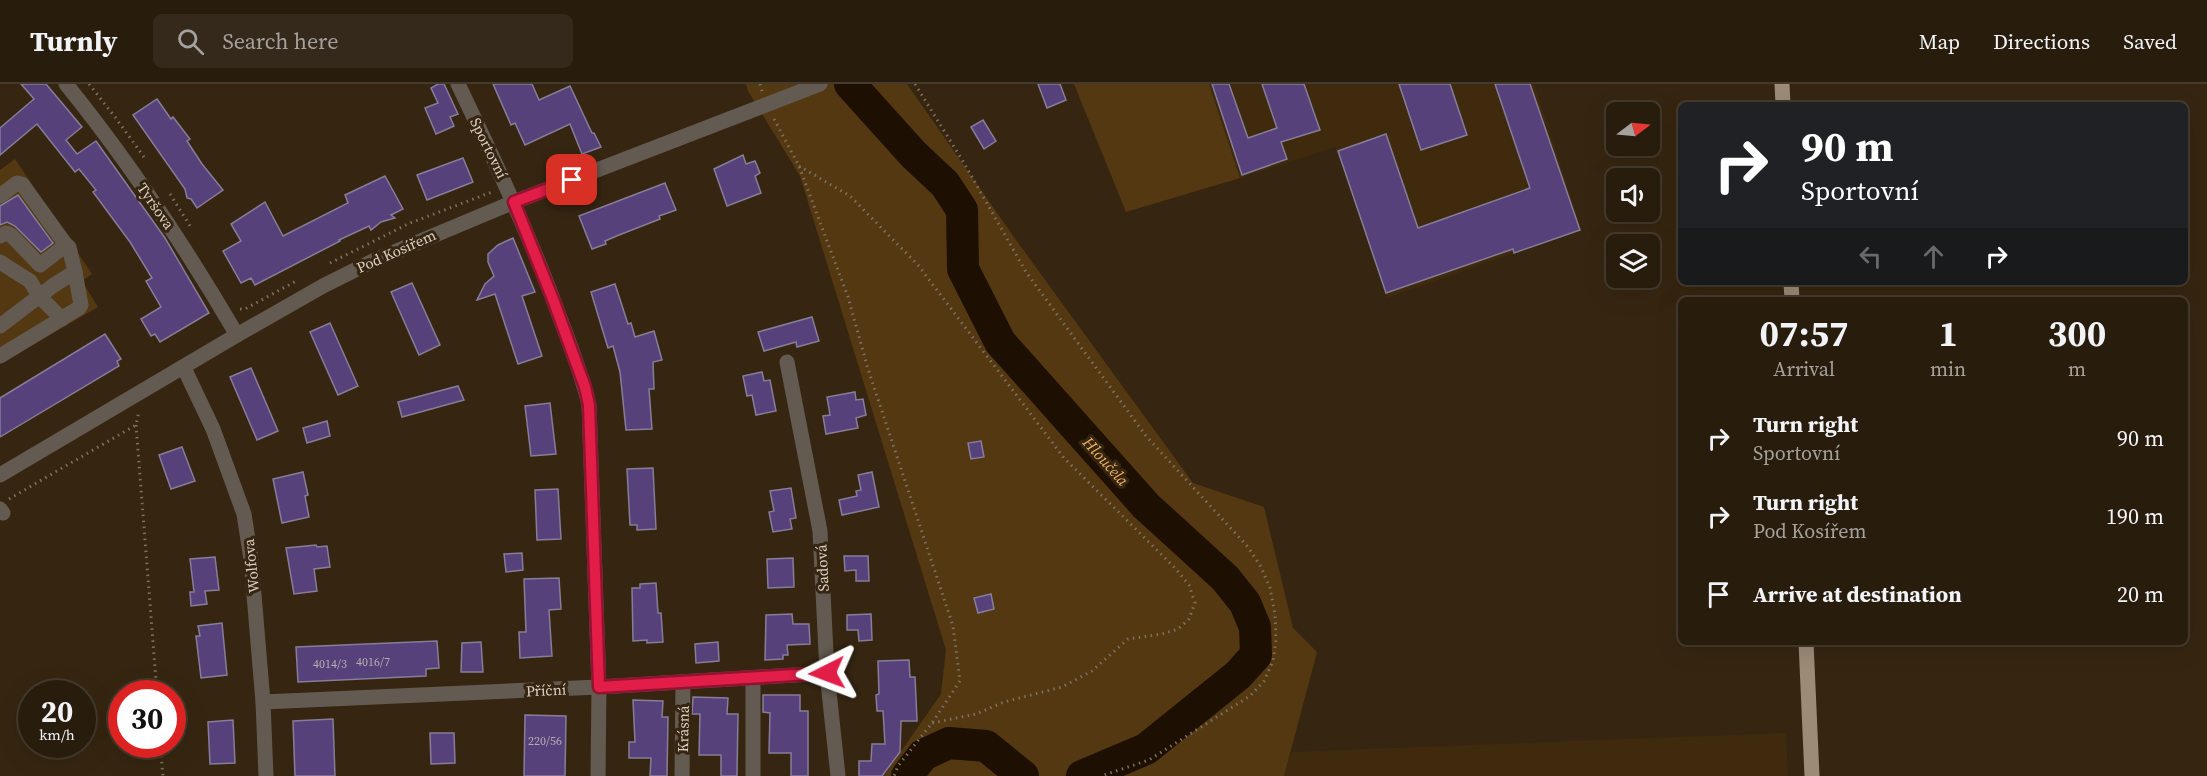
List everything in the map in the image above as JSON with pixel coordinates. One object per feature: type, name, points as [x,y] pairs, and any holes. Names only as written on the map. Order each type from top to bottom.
[{"type":"main road","points":[[1782,84],[1783,102]]},
{"type":"main road","points":[[1806,645],[1812,776]]},
{"type":"street","name":"Tyršova","points":[[66,84],[90,113],[171,226],[237,335]]},
{"type":"street","name":"Sportovní","points":[[458,84],[514,202],[554,302],[585,387],[589,405],[599,687],[598,776]]},
{"type":"street","name":"Pod Kosířem","points":[[0,475],[237,335],[323,286],[373,261],[514,202],[815,86]]},
{"type":"street","points":[[0,196],[17,183],[22,184],[70,250],[81,305],[62,320],[5,353],[0,332]]},
{"type":"street","points":[[1,234],[11,235],[40,265],[66,245]]},
{"type":"street","points":[[0,262],[30,281],[39,296],[62,320]]},
{"type":"street","points":[[0,326],[75,272]]},
{"type":"street","name":"Sadová","points":[[787,362],[820,531],[827,673],[838,776]]},
{"type":"street","name":"Wolfova","points":[[184,368],[213,429],[244,514],[251,559],[264,702],[266,776]]},
{"type":"street","name":"Příční","points":[[264,702],[599,687],[827,673]]},
{"type":"street","points":[[753,678],[753,776]]},
{"type":"street","name":"Krásná","points":[[682,776],[684,682]]},
{"type":"path","points":[[89,84],[147,162]]},
{"type":"path","points":[[915,84],[964,163],[1026,272],[1146,436],[1248,547],[1270,588],[1275,614],[1276,640],[1273,661],[1263,681],[1250,696],[1149,760],[1101,776]]},
{"type":"path","points":[[766,104],[799,166],[848,297],[868,369],[952,626],[960,681],[932,723],[898,766],[894,776]]},
{"type":"path","points":[[799,166],[850,196],[918,265],[1064,458],[1175,568],[1189,585],[1195,603],[1189,619],[1178,629],[1128,639],[1092,671],[1062,687],[1004,702],[976,714],[932,723]]},
{"type":"path","points":[[167,190],[197,237]]},
{"type":"path","points":[[321,267],[410,223],[493,192]]},
{"type":"path","points":[[237,306],[245,309],[300,278]]},
{"type":"path","points":[[147,406],[138,411],[136,425],[156,680]]},
{"type":"path","points":[[1,509],[136,425]]},
{"type":"path","points":[[161,758],[163,776]]},
{"type":"shaded area","points":[[746,84],[907,84],[1016,240],[1193,483],[1264,507],[1293,628],[1317,652],[1284,776],[884,776],[941,694],[946,650],[800,176],[748,91]]},
{"type":"shaded area","points":[[1074,84],[1209,84],[1240,178],[1126,212]]},
{"type":"shaded area","points":[[1209,84],[1534,84],[1581,229],[1387,298],[1335,147],[1240,178]]},
{"type":"shaded area","points":[[15,159],[92,274],[82,281],[98,307],[0,364],[0,170]]},
{"type":"shaded area","points":[[1786,733],[1788,776],[1284,776],[1291,752]]},
{"type":"building","points":[[21,84],[46,84],[82,127],[66,140],[77,154],[96,141],[165,238],[209,313],[160,342],[155,334],[151,336],[141,319],[161,307],[146,281],[152,278],[130,242],[93,192],[96,190],[79,169],[75,172],[37,124],[0,155],[0,128],[34,99]]},
{"type":"building","points":[[444,84],[458,114],[450,117],[454,126],[436,134],[425,108],[438,103],[431,88]]},
{"type":"building","points":[[493,84],[532,84],[539,100],[570,86],[601,147],[582,154],[570,124],[525,145],[515,123],[511,125]]},
{"type":"building","points":[[1038,84],[1060,84],[1066,100],[1047,108]]},
{"type":"building","points":[[1212,84],[1229,84],[1248,138],[1277,128],[1262,84],[1304,84],[1320,130],[1281,142],[1287,159],[1242,175]]},
{"type":"building","points":[[1399,84],[1450,84],[1467,135],[1421,150]]},
{"type":"building","points":[[1495,84],[1530,84],[1580,230],[1514,253],[1513,249],[1386,293],[1338,151],[1386,134],[1418,228],[1530,188]]},
{"type":"building","points":[[157,99],[171,119],[173,117],[190,139],[187,141],[223,190],[197,208],[191,199],[187,198],[185,189],[133,115]]},
{"type":"building","points":[[983,120],[996,141],[984,149],[971,127]]},
{"type":"building","points":[[743,155],[746,164],[755,161],[760,173],[755,176],[761,193],[727,206],[714,169]]},
{"type":"building","points":[[463,158],[473,182],[427,200],[417,175]]},
{"type":"building","points":[[385,176],[403,209],[391,215],[395,218],[381,222],[371,230],[369,226],[339,240],[255,285],[251,278],[241,283],[223,251],[241,241],[231,224],[265,202],[283,236],[348,203],[345,195]]},
{"type":"building","points":[[665,183],[676,210],[592,249],[579,216]]},
{"type":"building","points":[[18,195],[53,243],[41,252],[15,226],[7,222],[0,225],[0,206]]},
{"type":"building","points":[[513,238],[535,292],[522,296],[542,356],[518,364],[495,294],[477,300],[485,284],[494,276],[488,262],[488,254],[498,245]]},
{"type":"building","points":[[412,283],[440,345],[419,355],[391,292]]},
{"type":"building","points":[[615,284],[628,324],[631,323],[635,337],[654,331],[662,360],[653,362],[654,389],[649,389],[652,429],[626,430],[620,372],[613,346],[608,348],[591,292]]},
{"type":"building","points":[[812,317],[819,341],[797,347],[796,342],[764,351],[758,332]]},
{"type":"building","points":[[330,323],[358,386],[338,395],[310,332]]},
{"type":"building","points":[[105,334],[121,359],[117,361],[119,366],[0,437],[0,398]]},
{"type":"building","points":[[251,368],[278,431],[257,440],[230,377]]},
{"type":"building","points":[[762,372],[764,381],[770,380],[776,411],[756,415],[752,395],[747,396],[743,376]]},
{"type":"building","points":[[458,386],[464,400],[402,417],[398,402]]},
{"type":"building","points":[[855,392],[856,400],[863,399],[866,415],[856,418],[858,428],[826,434],[823,416],[830,415],[827,397]]},
{"type":"building","points":[[550,403],[556,454],[531,456],[525,406]]},
{"type":"building","points":[[327,421],[330,436],[307,443],[303,428]]},
{"type":"building","points":[[981,441],[984,457],[971,459],[968,443]]},
{"type":"building","points":[[182,447],[195,481],[171,489],[159,455]]},
{"type":"building","points":[[653,468],[656,529],[637,530],[637,525],[630,525],[627,469]]},
{"type":"building","points":[[303,472],[308,495],[305,496],[309,517],[282,523],[273,479]]},
{"type":"building","points":[[872,472],[879,507],[842,515],[839,500],[857,496],[856,491],[861,490],[858,475]]},
{"type":"building","points":[[791,488],[796,518],[790,519],[792,529],[773,532],[769,512],[774,511],[770,491]]},
{"type":"building","points":[[558,489],[561,539],[537,540],[535,490]]},
{"type":"building","points":[[316,545],[317,547],[327,546],[330,567],[314,569],[317,591],[294,594],[286,548]]},
{"type":"building","points":[[522,553],[523,570],[506,572],[504,554]]},
{"type":"building","points":[[844,556],[868,556],[869,581],[856,581],[856,570],[845,571]]},
{"type":"building","points":[[215,557],[219,590],[205,591],[207,604],[191,606],[190,592],[194,592],[190,559]]},
{"type":"building","points":[[793,558],[794,587],[768,588],[767,559]]},
{"type":"building","points":[[559,578],[561,609],[549,610],[552,656],[520,658],[519,632],[526,632],[524,579]]},
{"type":"building","points":[[656,583],[663,642],[633,641],[632,588],[640,588],[640,584]]},
{"type":"building","points":[[991,594],[994,609],[978,613],[974,598]]},
{"type":"building","points":[[792,614],[793,624],[809,624],[810,644],[787,645],[788,655],[783,655],[783,659],[765,660],[766,615]]},
{"type":"building","points":[[871,614],[872,640],[859,641],[858,630],[847,630],[847,615]]},
{"type":"building","points":[[222,623],[227,675],[201,678],[196,636],[200,636],[198,626]]},
{"type":"building","points":[[437,641],[439,668],[426,669],[426,676],[298,682],[296,647]]},
{"type":"building","points":[[481,642],[483,672],[461,672],[462,643]]},
{"type":"building","points":[[718,642],[719,661],[696,663],[695,644]]},
{"type":"building","points":[[909,660],[910,677],[915,677],[917,721],[901,721],[900,752],[882,776],[859,776],[859,761],[871,761],[872,744],[885,744],[883,711],[877,711],[878,661]]},
{"type":"building","points":[[763,695],[800,695],[800,711],[808,711],[808,776],[791,776],[791,753],[769,753],[770,713],[763,712]]},
{"type":"building","points":[[693,697],[728,698],[727,714],[738,714],[737,776],[721,776],[721,755],[699,755],[700,714],[692,714]]},
{"type":"building","points":[[633,700],[663,701],[662,717],[668,717],[667,776],[650,776],[651,758],[629,758],[629,742],[635,742]]},
{"type":"building","points":[[525,715],[566,716],[565,776],[524,776]]},
{"type":"building","points":[[333,719],[335,776],[295,776],[293,721]]},
{"type":"building","points":[[233,720],[235,763],[210,764],[208,722]]},
{"type":"building","points":[[430,733],[454,733],[455,763],[431,764]]},
{"type":"waterway","name":"Hloučela","points":[[850,84],[914,155],[945,184],[962,210],[963,269],[1000,342],[1146,506],[1225,578],[1245,603],[1255,627],[1256,655],[1238,675],[1146,749],[1082,776]]},
{"type":"waterway","name":"Hloučela","points":[[907,776],[923,755],[949,743],[986,746],[1023,776]]},
{"type":"route","points":[[572,180],[514,202],[554,302],[585,387],[589,405],[599,687],[827,673]]}]
